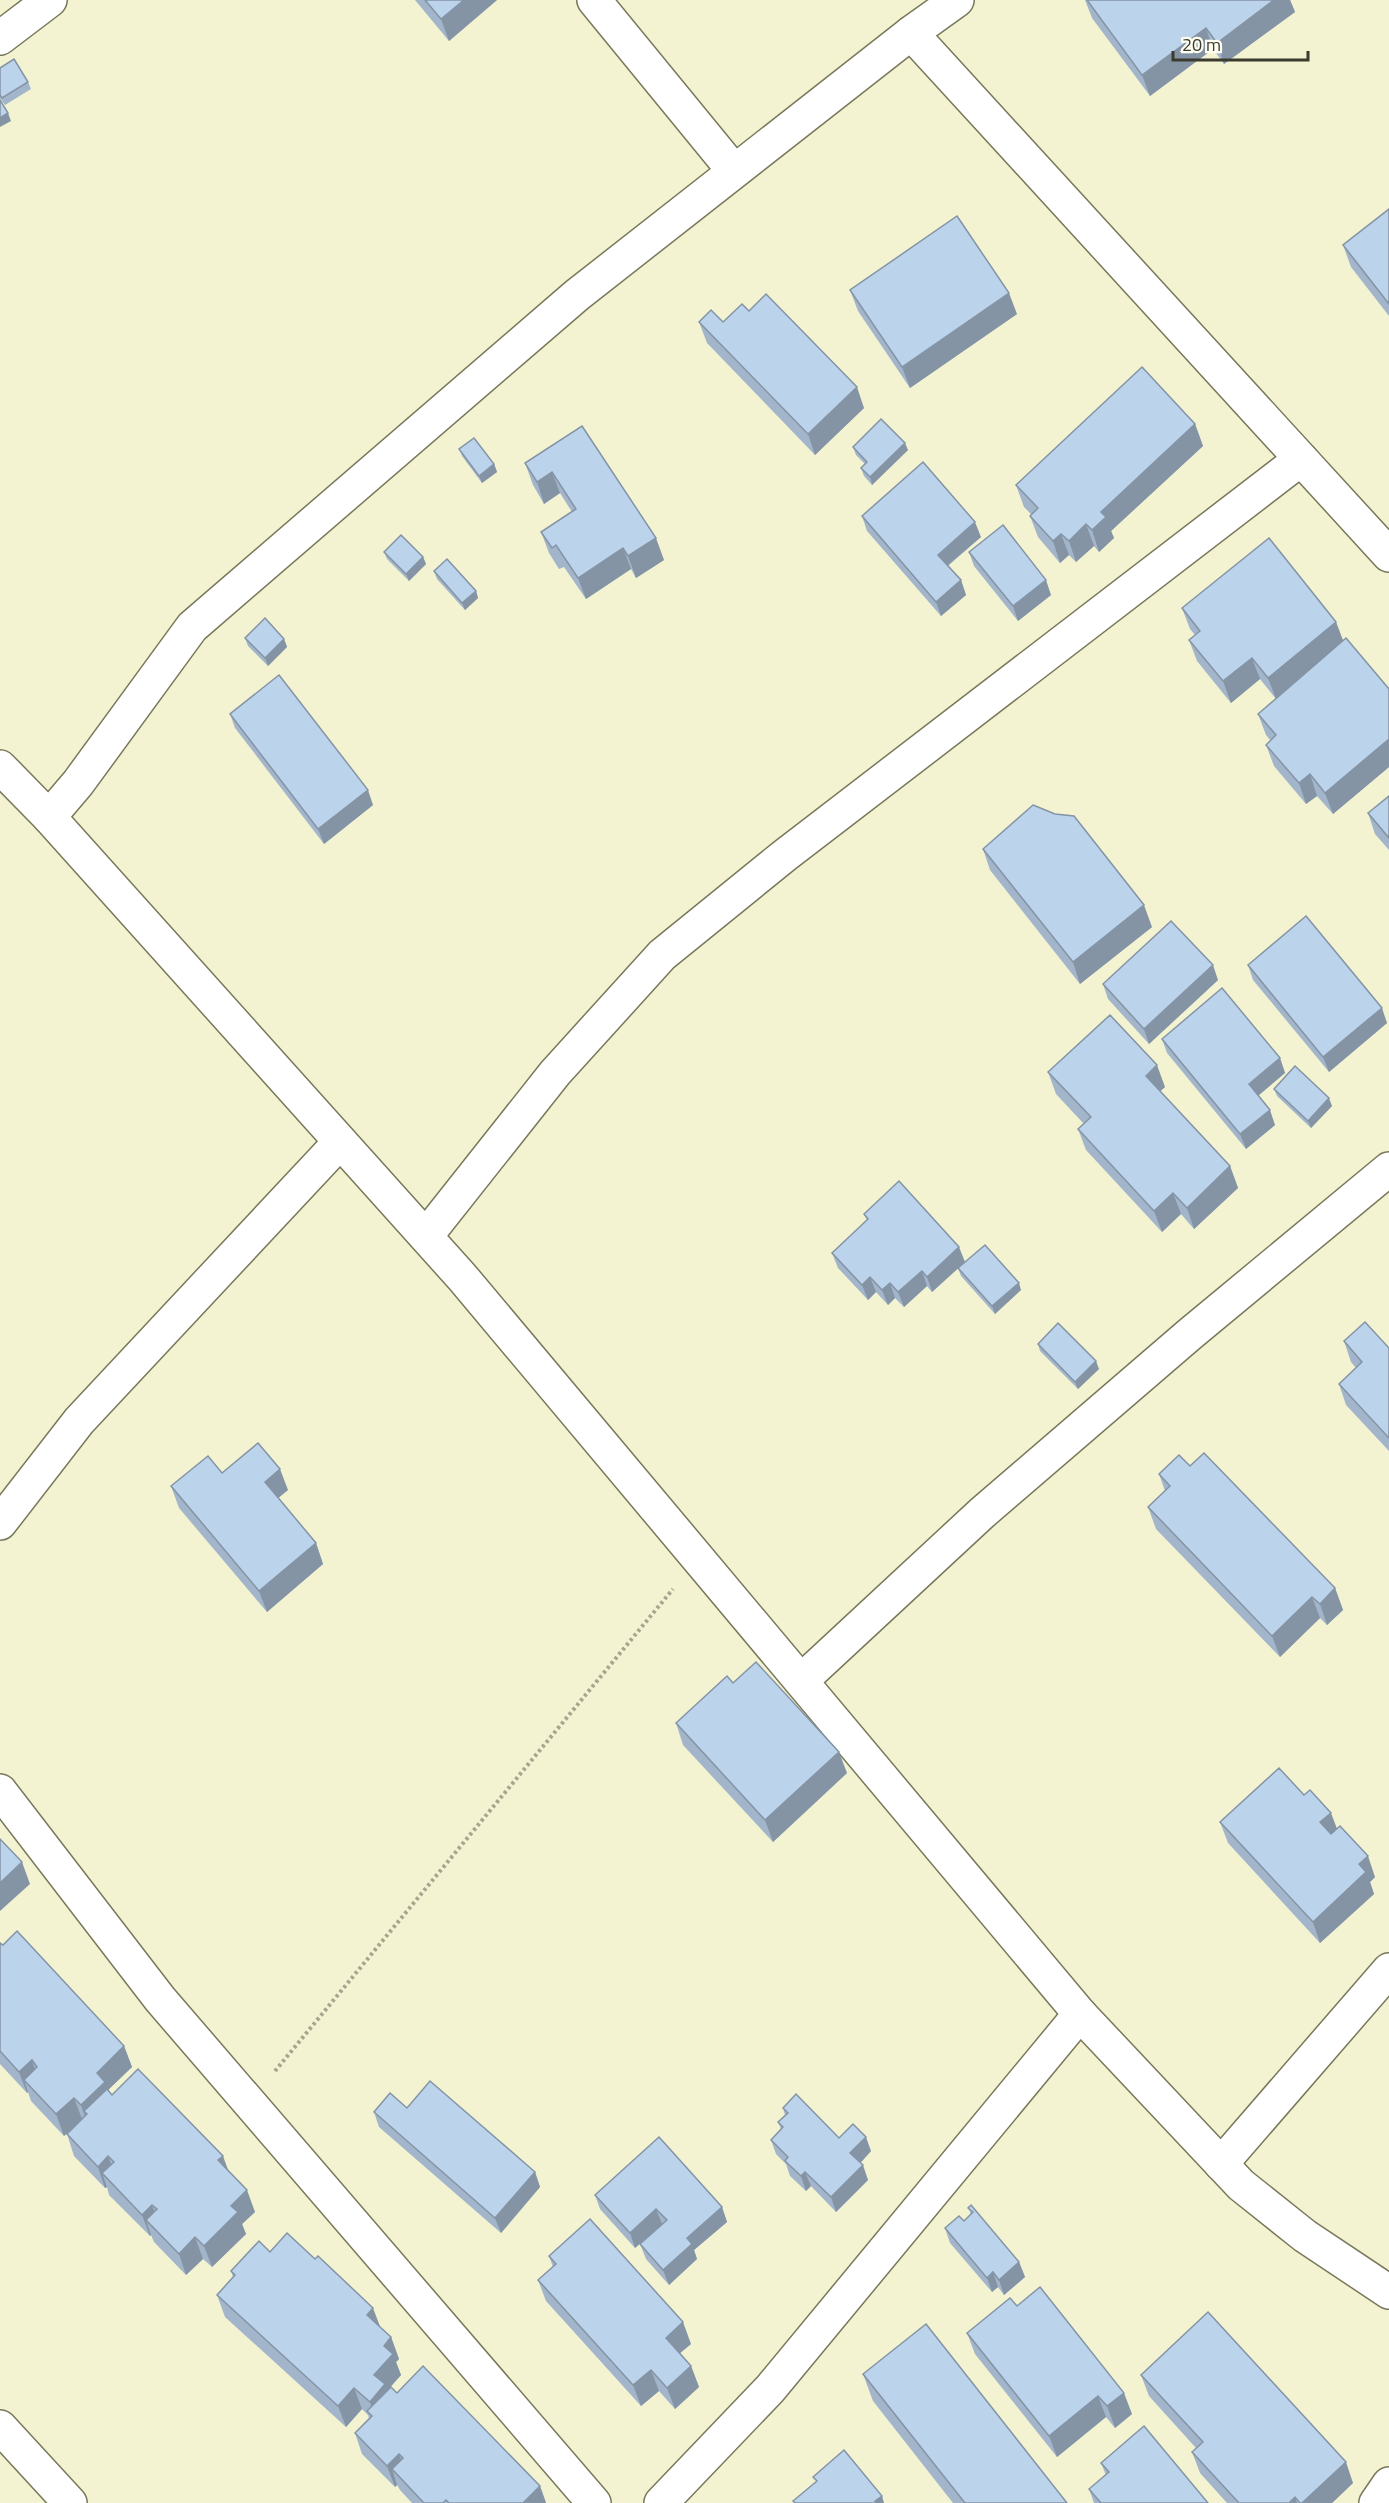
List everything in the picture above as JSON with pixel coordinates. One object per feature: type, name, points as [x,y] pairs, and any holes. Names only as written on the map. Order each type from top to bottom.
[{"type":"street","points":[[0,38],[50,0]]},
{"type":"street","points":[[594,0],[734,171]]},
{"type":"street","points":[[49,817],[78,783],[192,627],[577,295],[911,33],[957,0]]},
{"type":"street","points":[[911,33],[1389,555]]},
{"type":"street","points":[[426,1236],[555,1073],[662,955],[784,856],[1301,459]]},
{"type":"street","points":[[0,767],[49,817],[426,1236],[1080,2014],[1241,2185],[1305,2236],[1389,2292]]},
{"type":"street","points":[[0,1523],[79,1421],[340,1142]]},
{"type":"street","points":[[801,1681],[982,1513],[1190,1334],[1389,1169]]},
{"type":"street","points":[[0,1791],[160,2000],[594,2503]]},
{"type":"street","points":[[1221,2164],[1389,1970]]},
{"type":"street","points":[[661,2503],[770,2389],[1080,2014]]},
{"type":"street","points":[[0,2427],[70,2503]]},
{"type":"street","points":[[1376,2503],[1389,2484]]},
{"type":"path","points":[[249,2103],[699,1558]]},
{"type":"building","points":[[425,0],[464,0],[441,19]]},
{"type":"building","points":[[1087,0],[1274,0],[1217,43],[1206,28],[1142,75]]},
{"type":"building","points":[[14,59],[28,82],[2,98],[0,68]]},
{"type":"building","points":[[0,100],[8,113],[0,118]]},
{"type":"building","points":[[1389,209],[1389,304],[1343,245]]},
{"type":"building","points":[[957,216],[1009,293],[902,367],[850,290]]},
{"type":"building","points":[[766,294],[857,387],[808,434],[699,322],[711,310],[723,322],[742,304],[749,311]]},
{"type":"building","points":[[1142,367],[1195,424],[1101,512],[1106,517],[1092,530],[1086,524],[1069,541],[1061,534],[1053,541],[1030,516],[1038,508],[1016,485]]},
{"type":"building","points":[[881,419],[905,443],[870,477],[861,468],[867,462],[853,447]]},
{"type":"building","points":[[582,426],[656,538],[628,556],[623,548],[578,578],[556,545],[552,548],[541,532],[576,509],[552,472],[537,482],[525,463]]},
{"type":"building","points":[[474,438],[494,464],[479,476],[459,449]]},
{"type":"building","points":[[923,462],[975,522],[938,555],[961,580],[936,602],[862,516]]},
{"type":"building","points":[[1003,525],[1046,580],[1013,606],[969,552]]},
{"type":"building","points":[[401,535],[423,557],[406,574],[384,552]]},
{"type":"building","points":[[1269,538],[1336,622],[1268,678],[1252,658],[1223,681],[1189,640],[1200,631],[1182,608]]},
{"type":"building","points":[[447,559],[476,591],[462,603],[434,571]]},
{"type":"building","points":[[265,618],[284,639],[265,658],[245,638]]},
{"type":"building","points":[[1346,638],[1389,689],[1389,739],[1325,793],[1310,774],[1299,783],[1266,745],[1276,735],[1258,714]]},
{"type":"building","points":[[279,675],[368,790],[318,829],[230,714]]},
{"type":"building","points":[[1389,796],[1389,838],[1368,813]]},
{"type":"building","points":[[1033,805],[1055,814],[1074,816],[1144,905],[1073,962],[983,849]]},
{"type":"building","points":[[1306,916],[1382,1008],[1323,1057],[1248,965]]},
{"type":"building","points":[[1171,921],[1213,965],[1144,1029],[1103,984]]},
{"type":"building","points":[[1222,988],[1280,1058],[1249,1084],[1270,1110],[1240,1134],[1162,1039]]},
{"type":"building","points":[[1110,1015],[1157,1065],[1146,1076],[1230,1166],[1187,1208],[1173,1193],[1154,1211],[1078,1129],[1091,1117],[1048,1072]]},
{"type":"building","points":[[1295,1066],[1329,1098],[1308,1121],[1274,1089]]},
{"type":"building","points":[[899,1181],[959,1247],[927,1277],[922,1271],[898,1292],[890,1283],[882,1290],[870,1277],[862,1285],[832,1253],[868,1219],[864,1214]]},
{"type":"building","points":[[985,1245],[1019,1283],[992,1306],[958,1268]]},
{"type":"building","points":[[1365,1322],[1389,1348],[1389,1438],[1339,1384],[1362,1362],[1344,1341]]},
{"type":"building","points":[[1058,1323],[1096,1361],[1075,1382],[1038,1344]]},
{"type":"building","points":[[258,1443],[280,1469],[265,1482],[316,1543],[259,1591],[171,1486],[208,1456],[222,1473]]},
{"type":"building","points":[[1204,1453],[1335,1588],[1320,1604],[1312,1597],[1272,1636],[1148,1507],[1170,1486],[1159,1474],[1179,1455],[1190,1466]]},
{"type":"building","points":[[756,1662],[839,1752],[765,1820],[676,1723],[727,1676],[733,1683]]},
{"type":"building","points":[[1279,1768],[1304,1795],[1310,1790],[1331,1813],[1320,1822],[1331,1834],[1340,1826],[1368,1856],[1359,1864],[1366,1872],[1313,1922],[1220,1822]]},
{"type":"building","points":[[0,1839],[22,1862],[0,1883]]},
{"type":"building","points":[[17,1931],[124,2046],[97,2073],[105,2082],[81,2105],[74,2098],[56,2114],[24,2080],[37,2067],[32,2060],[19,2072],[0,2051],[0,1943],[3,1945]]},
{"type":"building","points":[[138,2069],[223,2156],[218,2160],[247,2190],[231,2206],[238,2212],[204,2246],[195,2237],[179,2254],[146,2220],[157,2209],[152,2205],[142,2215],[102,2173],[114,2162],[108,2156],[98,2167],[67,2134],[87,2114],[84,2111],[107,2089],[112,2095]]},
{"type":"building","points":[[430,2081],[535,2172],[495,2218],[374,2112],[390,2093],[407,2108]]},
{"type":"building","points":[[796,2094],[839,2138],[853,2124],[866,2137],[850,2153],[863,2165],[831,2197],[805,2172],[801,2176],[785,2161],[788,2157],[771,2140],[783,2127],[778,2122],[788,2113],[783,2108]]},
{"type":"building","points":[[659,2137],[722,2207],[687,2238],[692,2244],[663,2270],[640,2244],[667,2220],[656,2209],[630,2233],[595,2195]]},
{"type":"building","points":[[971,2205],[1019,2262],[999,2280],[993,2272],[987,2278],[945,2228],[959,2216],[964,2221],[973,2212],[968,2208]]},
{"type":"building","points":[[590,2219],[683,2322],[666,2338],[691,2366],[667,2388],[651,2370],[633,2385],[538,2280],[556,2264],[549,2256]]},
{"type":"building","points":[[287,2233],[315,2259],[318,2256],[373,2308],[367,2315],[391,2337],[384,2346],[393,2354],[374,2375],[385,2384],[370,2402],[354,2388],[338,2406],[217,2295],[235,2275],[231,2271],[259,2241],[270,2252]]},
{"type":"building","points":[[1040,2287],[1124,2393],[1107,2406],[1098,2396],[1049,2436],[967,2333],[1010,2298],[1017,2306]]},
{"type":"building","points":[[1208,2312],[1346,2462],[1302,2503],[1295,2497],[1289,2503],[1239,2503],[1192,2452],[1203,2442],[1141,2375]]},
{"type":"building","points":[[926,2324],[1067,2503],[965,2503],[863,2374]]},
{"type":"building","points":[[423,2366],[540,2486],[523,2503],[449,2503],[446,2500],[443,2503],[424,2503],[392,2469],[403,2458],[399,2454],[387,2466],[355,2433],[372,2416],[367,2411],[391,2387],[397,2393]]},
{"type":"building","points":[[1144,2426],[1208,2503],[1101,2503],[1089,2489],[1109,2472],[1101,2463]]},
{"type":"building","points":[[844,2450],[882,2496],[875,2501],[877,2503],[795,2503],[793,2501],[817,2481],[813,2477]]}]
